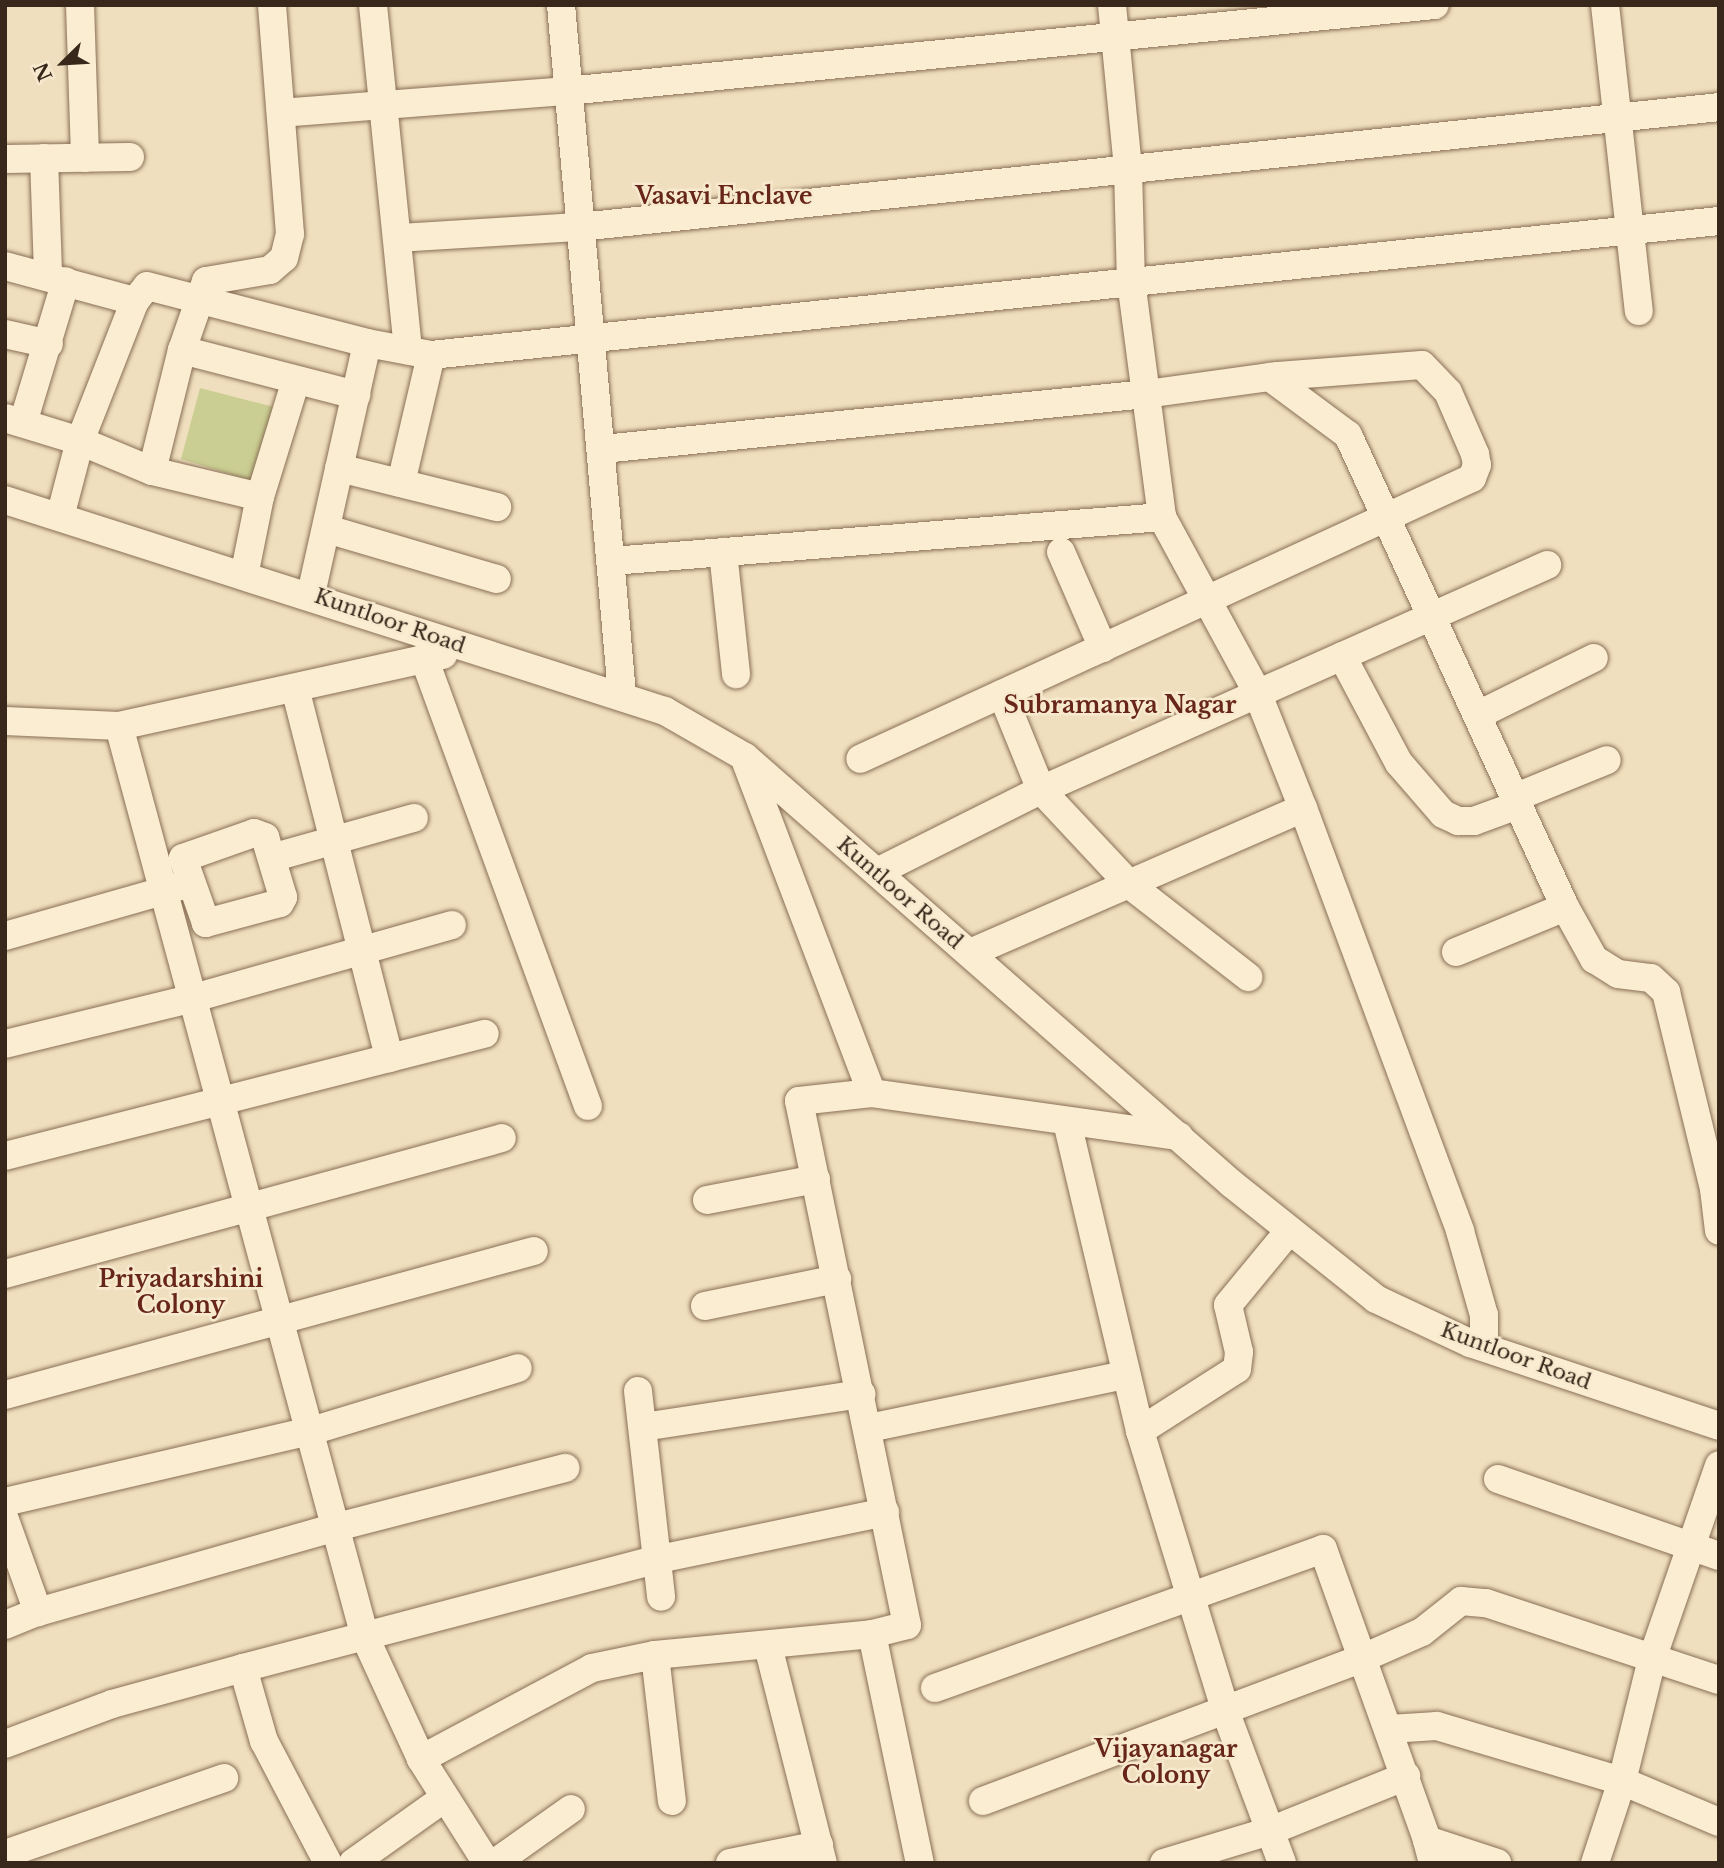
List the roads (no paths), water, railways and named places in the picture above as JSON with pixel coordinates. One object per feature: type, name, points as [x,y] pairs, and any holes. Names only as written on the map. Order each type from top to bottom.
[{"type":"street","points":[[80,5],[85,158]]},
{"type":"street","points":[[152,471],[182,350],[197,298],[206,281],[270,270],[284,258],[290,234],[272,5]]},
{"type":"street","points":[[373,5],[386,106],[398,238],[420,352],[401,483]]},
{"type":"street","points":[[561,5],[567,92],[603,449],[622,694]]},
{"type":"street","points":[[1112,5],[1128,169],[1131,281],[1162,517],[1257,692],[1303,808],[1460,1231],[1484,1315],[1484,1348]]},
{"type":"street","points":[[281,113],[567,92],[1435,5]]},
{"type":"street","points":[[1605,5],[1639,312]]},
{"type":"street","points":[[398,238],[580,227],[1719,107]]},
{"type":"street","points":[[5,159],[130,157]]},
{"type":"street","points":[[44,158],[57,278],[49,344],[14,420],[80,441],[152,471],[260,497]]},
{"type":"street","points":[[60,517],[80,441],[135,301],[147,286],[367,343],[420,352],[591,340],[1719,221]]},
{"type":"street","points":[[5,266],[135,301]]},
{"type":"street","points":[[5,334],[49,344]]},
{"type":"street","points":[[311,594],[367,343]]},
{"type":"street","points":[[182,350],[356,395]]},
{"type":"street","points":[[603,449],[1146,394],[1270,377],[1422,365],[1437,376],[1475,454],[1476,472],[1208,600],[860,759]]},
{"type":"street","points":[[1270,377],[1348,435],[1565,907],[1594,959],[1605,969],[1651,978],[1666,992],[1717,1189],[1719,1231]]},
{"type":"street","points":[[244,576],[260,497],[296,380]]},
{"type":"street","points":[[339,468],[496,507]]},
{"type":"street","name":"Kuntloor Road","points":[[5,500],[244,576],[311,594],[473,650],[622,694],[665,711],[745,757],[1289,1231],[1376,1299],[1484,1348],[1719,1426]]},
{"type":"street","points":[[612,561],[1162,517]]},
{"type":"street","points":[[327,529],[497,579]]},
{"type":"street","points":[[723,552],[736,674]]},
{"type":"street","points":[[1061,552],[1104,648]]},
{"type":"street","points":[[877,873],[1041,790],[1547,565]]},
{"type":"street","points":[[5,721],[119,726],[424,658],[473,650]]},
{"type":"street","points":[[1342,656],[1399,763],[1443,814],[1458,821],[1474,821],[1607,760]]},
{"type":"street","points":[[424,658],[588,1106]]},
{"type":"street","points":[[1478,715],[1594,658]]},
{"type":"street","points":[[295,688],[331,842],[389,1058]]},
{"type":"street","points":[[1002,694],[1041,790],[1130,885],[1248,976]]},
{"type":"street","points":[[119,726],[176,887],[194,999],[365,1637],[421,1759],[443,1799],[487,1863]]},
{"type":"street","points":[[745,757],[872,1093]]},
{"type":"street","points":[[970,953],[1303,808]]},
{"type":"street","points":[[282,855],[414,818]]},
{"type":"street","points":[[5,936],[176,887]]},
{"type":"street","points":[[1456,952],[1565,907]]},
{"type":"street","points":[[5,1044],[194,999],[452,925]]},
{"type":"street","points":[[5,1156],[485,1034]]},
{"type":"street","points":[[421,1759],[592,1668],[655,1655],[872,1634],[907,1625],[862,1394],[799,1101],[872,1093],[1179,1136]]},
{"type":"street","points":[[1068,1122],[1140,1431],[1226,1713],[1282,1863]]},
{"type":"street","points":[[5,1274],[252,1210],[502,1138]]},
{"type":"street","points":[[707,1200],[816,1179]]},
{"type":"street","points":[[1140,1431],[1237,1369],[1239,1352],[1228,1305],[1289,1231]]},
{"type":"street","points":[[5,1395],[534,1251]]},
{"type":"street","points":[[705,1306],[837,1279]]},
{"type":"street","points":[[5,1502],[311,1431],[518,1368]]},
{"type":"street","points":[[869,1428],[1125,1375]]},
{"type":"street","points":[[638,1391],[660,1597]]},
{"type":"street","points":[[643,1427],[862,1394]]},
{"type":"street","points":[[1595,1863],[1622,1781],[1652,1659],[1719,1465]]},
{"type":"street","points":[[5,1625],[38,1612],[337,1527],[565,1468]]},
{"type":"street","points":[[1498,1479],[1719,1556]]},
{"type":"street","points":[[5,1744],[112,1704],[243,1668],[654,1560],[885,1511]]},
{"type":"street","points":[[5,1520],[38,1612]]},
{"type":"street","points":[[934,1688],[1323,1549],[1406,1776],[1430,1851],[1497,1863]]},
{"type":"street","points":[[983,1801],[1226,1713],[1363,1658],[1422,1632],[1461,1601],[1486,1603],[1719,1681]]},
{"type":"street","points":[[872,1634],[920,1863]]},
{"type":"street","points":[[730,1863],[821,1854],[768,1646]]},
{"type":"street","points":[[655,1655],[672,1801]]},
{"type":"street","points":[[243,1668],[264,1741],[328,1863]]},
{"type":"street","points":[[1389,1730],[1437,1726],[1622,1781],[1719,1822]]},
{"type":"street","points":[[1164,1863],[1270,1831],[1406,1776]]},
{"type":"street","points":[[5,1854],[224,1778]]},
{"type":"street","points":[[353,1863],[443,1799]]},
{"type":"street","points":[[495,1863],[571,1809]]},
{"type":"district","name":"Vasavi Enclave","points":[[724,196]]},
{"type":"district","name":"Subramanya Nagar","points":[[1120,705]]},
{"type":"district","name":"Priyadarshini Colony","points":[[181,1292]]},
{"type":"district","name":"Vijayanagar Colony","points":[[1166,1762]]}]
